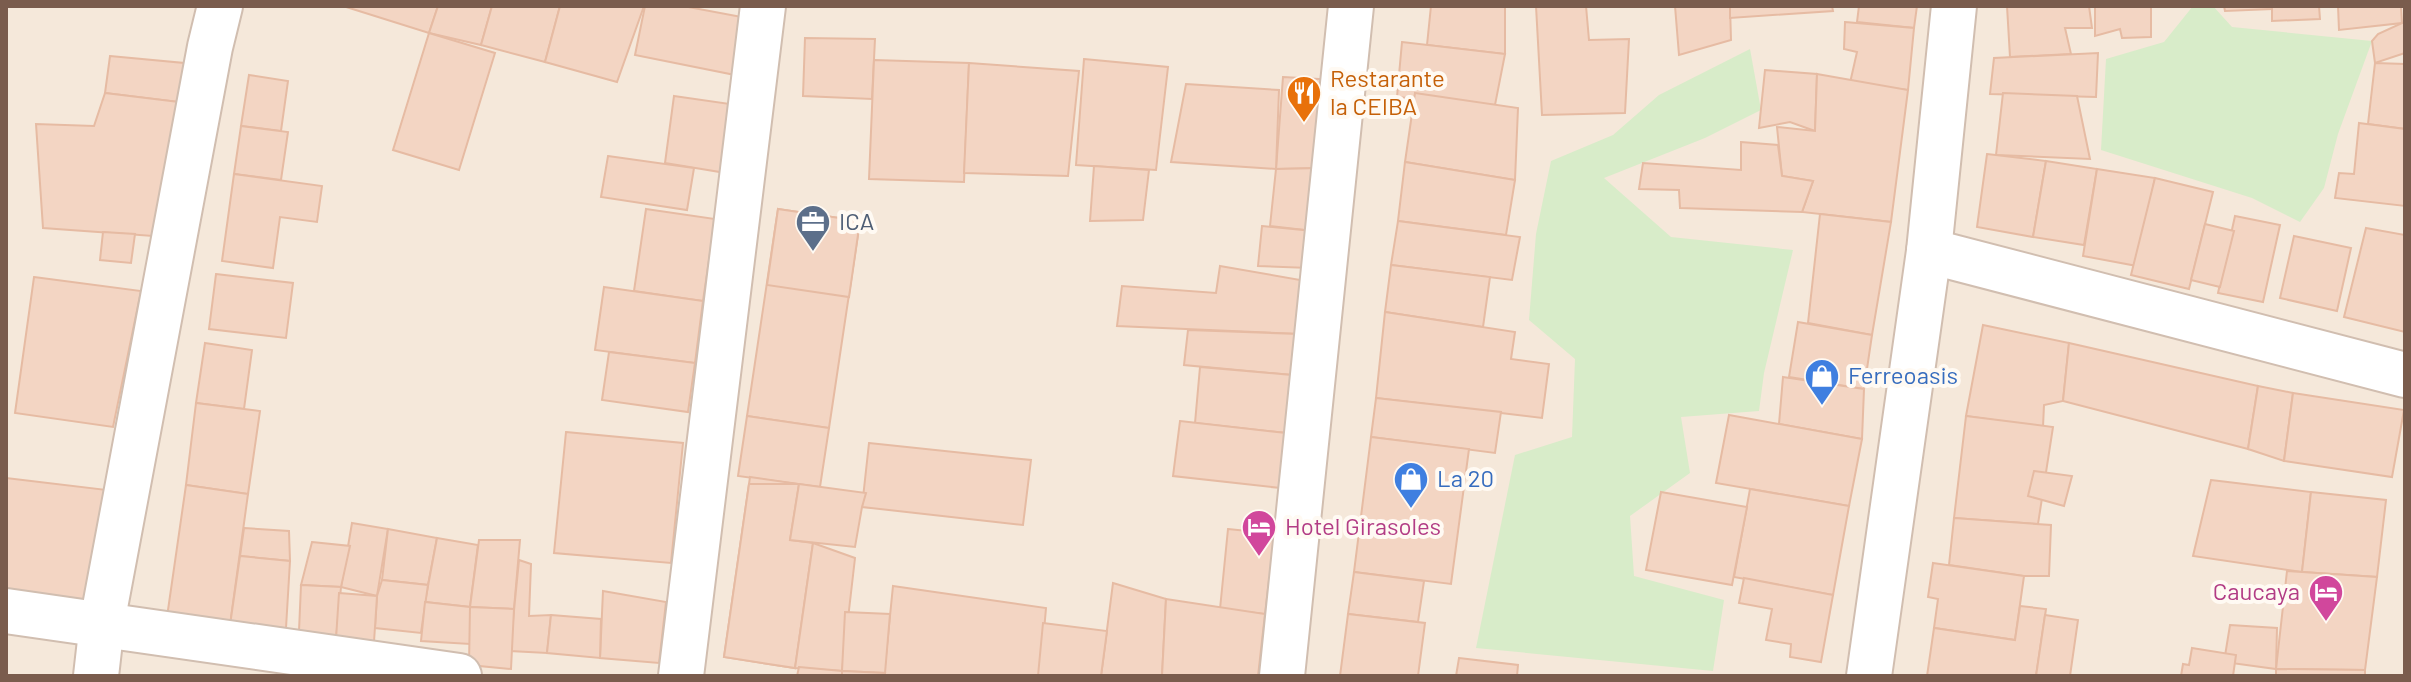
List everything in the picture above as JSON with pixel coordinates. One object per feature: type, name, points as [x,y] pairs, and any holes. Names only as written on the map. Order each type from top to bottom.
[{"type":"street","points":[[96,676],[102,623],[220,6]]},
{"type":"street","points":[[681,676],[763,6]]},
{"type":"street","points":[[1282,676],[1351,6]]},
{"type":"street","points":[[1869,676],[1929,251],[1954,6]]},
{"type":"street","points":[[1929,251],[2405,375]]},
{"type":"street","points":[[6,611],[459,676]]},
{"type":"shaded area","points":[[6,6],[2405,6],[2405,676],[6,676]]},
{"type":"green space","points":[[2193,6],[2213,6],[2232,27],[2372,41],[2338,134],[2324,188],[2300,222],[2252,198],[2101,150],[2106,59],[2164,42]]},
{"type":"green space","points":[[1750,49],[1761,110],[1705,138],[1604,178],[1671,237],[1793,250],[1764,373],[1759,411],[1681,417],[1690,473],[1630,516],[1634,576],[1724,600],[1713,671],[1476,648],[1515,455],[1572,437],[1575,359],[1529,320],[1536,234],[1551,161],[1613,135],[1659,95]]},
{"type":"building","points":[[343,6],[438,6],[429,33]]},
{"type":"building","points":[[438,6],[492,6],[481,45],[429,33]]},
{"type":"building","points":[[492,6],[560,6],[545,62],[481,45]]},
{"type":"building","points":[[560,6],[644,6],[617,82],[545,62]]},
{"type":"building","points":[[645,6],[683,6],[747,18],[735,75],[635,55]]},
{"type":"building","points":[[1431,6],[1505,6],[1505,54],[1427,45]]},
{"type":"building","points":[[1536,6],[1586,6],[1589,40],[1629,39],[1625,113],[1542,115]]},
{"type":"building","points":[[1675,6],[1730,6],[1731,40],[1679,55]]},
{"type":"building","points":[[1730,6],[1832,6],[1833,11],[1730,18]]},
{"type":"building","points":[[1859,6],[1917,6],[1914,28],[1857,22]]},
{"type":"building","points":[[2007,6],[2089,6],[2092,28],[2065,28],[2071,54],[2010,57]]},
{"type":"building","points":[[2095,6],[2151,6],[2151,37],[2122,38],[2120,29],[2095,36]]},
{"type":"building","points":[[2224,6],[2272,6],[2272,9],[2225,11]]},
{"type":"building","points":[[2272,6],[2319,6],[2320,19],[2272,21]]},
{"type":"building","points":[[2338,6],[2401,6],[2402,23],[2339,30]]},
{"type":"building","points":[[1845,22],[1914,28],[1908,90],[1850,83],[1857,52],[1844,49]]},
{"type":"building","points":[[2405,23],[2405,53],[2375,63],[2372,41],[2378,34]]},
{"type":"building","points":[[429,33],[495,53],[459,170],[393,150]]},
{"type":"building","points":[[805,38],[875,39],[872,99],[803,96]]},
{"type":"building","points":[[1402,42],[1505,54],[1495,105],[1397,97]]},
{"type":"building","points":[[2098,53],[2096,97],[1990,94],[1994,58]]},
{"type":"building","points":[[110,56],[184,63],[179,102],[105,93]]},
{"type":"building","points":[[1084,59],[1168,67],[1156,170],[1076,165]]},
{"type":"building","points":[[874,60],[969,63],[964,182],[869,179]]},
{"type":"building","points":[[969,63],[1079,71],[1068,176],[964,173]]},
{"type":"building","points":[[2375,63],[2405,64],[2405,129],[2368,124]]},
{"type":"building","points":[[1765,70],[1817,74],[1815,131],[1790,122],[1759,128]]},
{"type":"building","points":[[1817,74],[1908,90],[1891,222],[1802,212],[1813,181],[1782,176],[1777,127],[1815,131]]},
{"type":"building","points":[[249,75],[288,81],[281,131],[241,126]]},
{"type":"building","name":"Restarante la CEIBA","points":[[1283,77],[1336,80],[1321,168],[1276,169]]},
{"type":"building","points":[[1186,84],[1279,90],[1276,169],[1171,162]]},
{"type":"building","points":[[105,93],[179,102],[153,236],[43,228],[36,124],[94,126]]},
{"type":"building","points":[[1415,93],[1518,108],[1515,180],[1405,162]]},
{"type":"building","points":[[2003,93],[2077,96],[2090,159],[1996,155]]},
{"type":"building","points":[[674,96],[737,105],[726,173],[665,163]]},
{"type":"building","points":[[2359,123],[2405,129],[2405,206],[2335,198],[2339,173],[2354,174]]},
{"type":"building","points":[[241,126],[288,132],[281,180],[234,174]]},
{"type":"building","points":[[1741,142],[1778,145],[1782,176],[1813,181],[1802,212],[1680,208],[1679,190],[1639,189],[1643,163],[1741,170]]},
{"type":"building","points":[[1987,154],[2046,161],[2033,237],[1977,227]]},
{"type":"building","points":[[608,156],[694,168],[687,210],[601,197]]},
{"type":"building","points":[[2046,161],[2097,169],[2084,245],[2033,237]]},
{"type":"building","points":[[1405,162],[1515,180],[1506,235],[1398,221]]},
{"type":"building","points":[[1094,166],[1149,170],[1143,220],[1090,221]]},
{"type":"building","points":[[1321,168],[1313,231],[1270,226],[1276,169]]},
{"type":"building","points":[[2097,169],[2155,178],[2137,266],[2083,256]]},
{"type":"building","points":[[234,174],[322,186],[317,222],[280,217],[273,268],[222,261]]},
{"type":"building","points":[[2155,178],[2213,192],[2189,289],[2131,275]]},
{"type":"building","points":[[646,209],[715,219],[703,301],[634,291]]},
{"type":"building","points":[[778,209],[860,221],[829,428],[747,416]]},
{"type":"building","name":"ICA","points":[[778,209],[860,221],[849,297],[767,285]]},
{"type":"building","points":[[1820,214],[1891,222],[1872,335],[1808,323]]},
{"type":"building","points":[[2235,216],[2280,225],[2263,302],[2218,293]]},
{"type":"building","points":[[1398,221],[1520,237],[1512,280],[1391,265]]},
{"type":"building","points":[[2205,224],[2234,231],[2220,287],[2191,280]]},
{"type":"building","points":[[1262,226],[1313,231],[1309,268],[1258,266]]},
{"type":"building","points":[[2366,228],[2405,235],[2405,332],[2344,317]]},
{"type":"building","points":[[103,232],[135,234],[131,263],[100,260]]},
{"type":"building","points":[[2294,236],[2351,248],[2337,311],[2280,298]]},
{"type":"building","points":[[1391,265],[1490,277],[1483,327],[1385,312]]},
{"type":"building","points":[[1220,266],[1306,281],[1299,334],[1117,326],[1122,286],[1216,293]]},
{"type":"building","points":[[216,274],[293,283],[286,338],[209,329]]},
{"type":"building","points":[[34,277],[141,291],[113,427],[15,413]]},
{"type":"building","points":[[604,287],[703,301],[695,363],[595,350]]},
{"type":"building","points":[[1385,312],[1515,332],[1511,359],[1549,364],[1542,418],[1376,398]]},
{"type":"building","points":[[1798,322],[1872,335],[1864,389],[1789,377]]},
{"type":"building","points":[[1983,325],[2069,343],[2063,401],[2044,405],[2043,427],[1966,416]]},
{"type":"building","points":[[1188,330],[1299,334],[1292,375],[1184,365]]},
{"type":"building","points":[[205,343],[252,350],[244,409],[196,403]]},
{"type":"building","points":[[2069,343],[2258,386],[2248,449],[2063,401]]},
{"type":"building","points":[[609,352],[695,363],[688,412],[602,400]]},
{"type":"building","points":[[1200,367],[1292,375],[1286,433],[1195,423]]},
{"type":"building","name":"Ferreoasis","points":[[1783,377],[1864,389],[1862,439],[1779,424]]},
{"type":"building","points":[[2258,386],[2293,393],[2284,461],[2248,449]]},
{"type":"building","points":[[2293,393],[2404,410],[2392,477],[2284,461]]},
{"type":"building","points":[[1376,398],[1501,412],[1495,453],[1371,437]]},
{"type":"building","points":[[196,403],[260,411],[248,494],[186,485]]},
{"type":"building","points":[[1729,415],[1862,439],[1849,506],[1716,483]]},
{"type":"building","points":[[747,416],[829,428],[820,487],[738,476]]},
{"type":"building","points":[[1966,416],[2053,427],[2038,524],[1954,518]]},
{"type":"building","points":[[1180,421],[1286,433],[1280,488],[1173,476]]},
{"type":"building","points":[[566,432],[683,443],[671,563],[554,553]]},
{"type":"building","name":"La 20","points":[[1371,437],[1469,449],[1451,584],[1354,572]]},
{"type":"building","points":[[869,443],[1031,460],[1023,525],[862,507]]},
{"type":"building","points":[[2034,471],[2072,476],[2064,506],[2028,496]]},
{"type":"building","points":[[750,477],[799,484],[790,540],[813,543],[795,668],[724,657]]},
{"type":"building","points":[[6,478],[107,490],[93,603],[6,592]]},
{"type":"building","points":[[2211,480],[2311,492],[2302,572],[2193,556]]},
{"type":"building","points":[[749,484],[799,484],[790,540],[813,543],[795,668],[724,657]]},
{"type":"building","points":[[799,484],[866,493],[855,547],[790,540]]},
{"type":"building","points":[[186,485],[248,494],[230,625],[167,617]]},
{"type":"building","points":[[1750,489],[1849,506],[1833,595],[1734,577]]},
{"type":"building","points":[[1661,492],[1747,507],[1732,585],[1646,570]]},
{"type":"building","points":[[2311,492],[2386,500],[2377,577],[2302,572]]},
{"type":"building","points":[[1954,518],[2051,525],[2049,576],[2024,576],[1949,565]]},
{"type":"building","points":[[352,523],[388,529],[377,596],[341,587]]},
{"type":"building","points":[[244,528],[289,531],[290,561],[240,556]]},
{"type":"building","points":[[388,529],[437,538],[428,585],[382,580]]},
{"type":"building","name":"Hotel Girasoles","points":[[1228,529],[1295,536],[1290,583],[1269,580],[1265,614],[1220,609]]},
{"type":"building","points":[[437,538],[478,545],[470,607],[425,602]]},
{"type":"building","points":[[479,540],[520,540],[514,609],[470,607]]},
{"type":"building","points":[[312,542],[350,546],[341,587],[301,585]]},
{"type":"building","points":[[813,543],[855,558],[842,671],[795,668]]},
{"type":"building","points":[[240,556],[290,561],[286,628],[230,625]]},
{"type":"building","points":[[519,560],[531,564],[529,616],[551,615],[547,653],[510,651]]},
{"type":"building","points":[[1933,563],[2024,576],[2015,640],[1934,628],[1938,599],[1928,597]]},
{"type":"building","name":"Caucaya","points":[[2287,571],[2377,577],[2365,670],[2276,669]]},
{"type":"building","points":[[1354,572],[1424,581],[1418,622],[1348,614]]},
{"type":"building","points":[[1744,578],[1833,595],[1821,662],[1790,657],[1791,644],[1766,640],[1772,609],[1739,603]]},
{"type":"building","points":[[382,580],[428,585],[421,633],[375,628],[377,596]]},
{"type":"building","points":[[1113,583],[1166,599],[1162,676],[1101,676]]},
{"type":"building","points":[[301,585],[341,587],[336,639],[299,631]]},
{"type":"building","points":[[893,586],[1046,608],[1040,676],[884,676]]},
{"type":"building","points":[[603,591],[666,602],[659,663],[600,658]]},
{"type":"building","points":[[339,593],[377,596],[374,642],[336,639]]},
{"type":"building","points":[[1166,599],[1265,614],[1258,676],[1162,676]]},
{"type":"building","points":[[425,602],[470,607],[470,644],[421,641]]},
{"type":"building","points":[[2020,606],[2046,609],[2036,676],[1927,676],[1934,628],[2015,640]]},
{"type":"building","points":[[470,607],[514,609],[511,669],[469,665]]},
{"type":"building","points":[[845,612],[890,614],[885,673],[842,671]]},
{"type":"building","points":[[1348,614],[1425,623],[1418,676],[1340,676]]},
{"type":"building","points":[[551,615],[601,619],[600,658],[547,653]]},
{"type":"building","points":[[2045,615],[2078,620],[2070,676],[2036,676]]},
{"type":"building","points":[[1043,623],[1107,631],[1101,676],[1038,676]]},
{"type":"building","points":[[2230,625],[2277,628],[2276,669],[2224,662]]},
{"type":"building","points":[[2192,648],[2236,655],[2233,676],[2181,676],[2183,664],[2189,665]]},
{"type":"building","points":[[1459,658],[1518,665],[1517,676],[1456,676]]},
{"type":"building","points":[[799,667],[842,671],[842,676],[797,676]]},
{"type":"building","points":[[2276,669],[2365,670],[2365,676],[2276,676]]},
{"type":"building","points":[[842,671],[885,673],[884,676],[842,676]]},
{"type":"place","name":"Restarante la CEIBA","points":[[1304,124]]},
{"type":"place","name":"ICA","points":[[813,253]]},
{"type":"place","name":"Ferreoasis","points":[[1822,407]]},
{"type":"place","name":"La 20","points":[[1411,510]]},
{"type":"place","name":"Hotel Girasoles","points":[[1259,558]]},
{"type":"place","name":"Caucaya","points":[[2326,623]]}]
